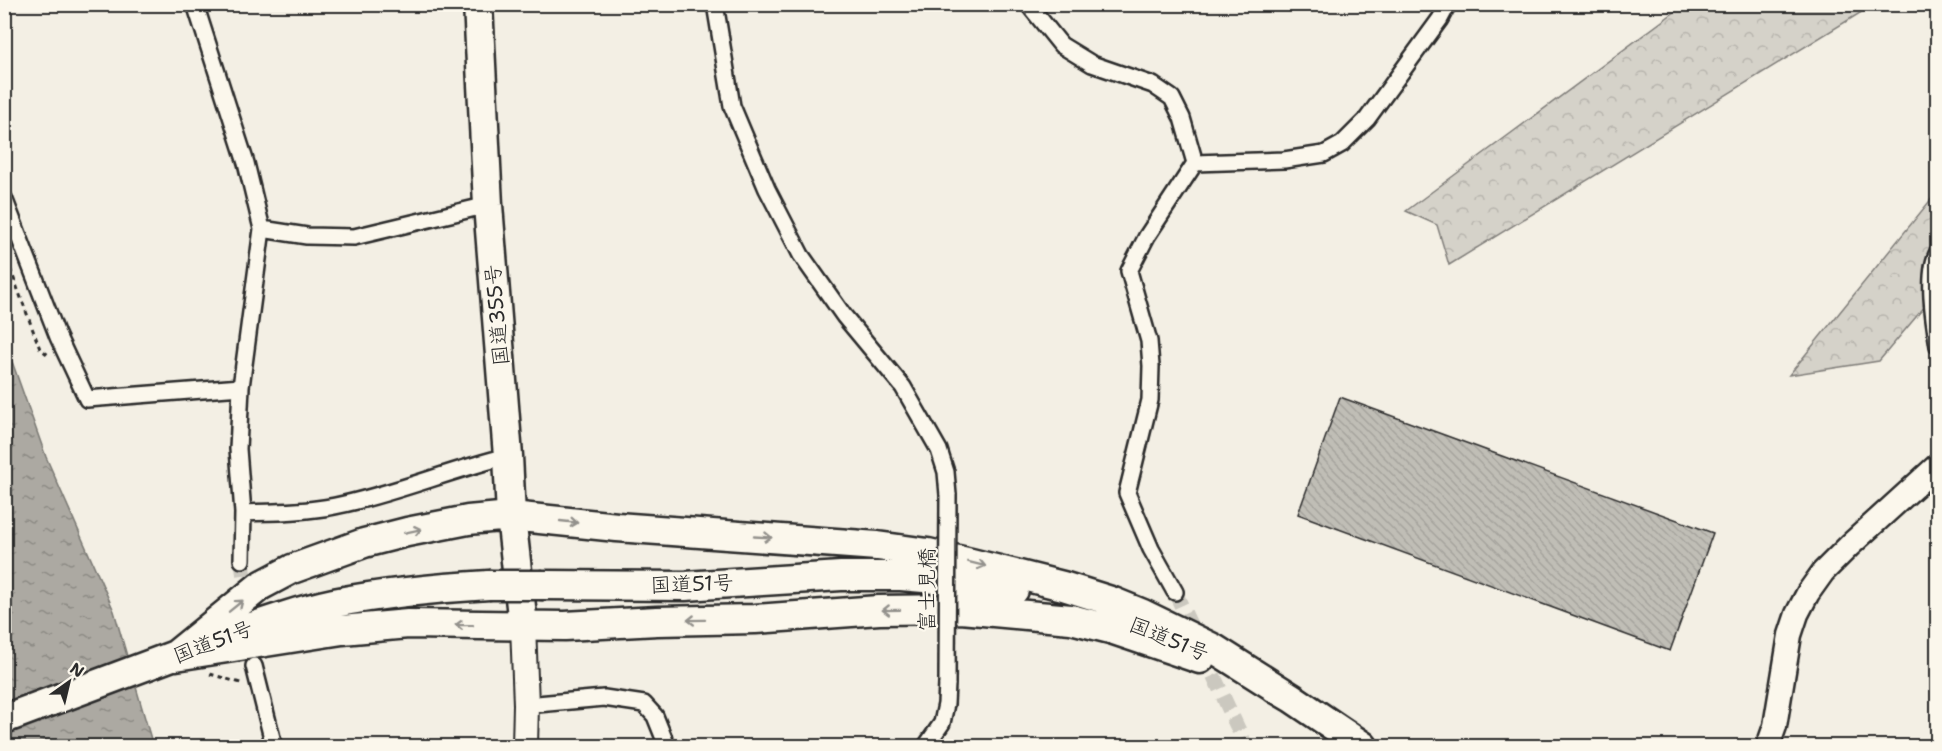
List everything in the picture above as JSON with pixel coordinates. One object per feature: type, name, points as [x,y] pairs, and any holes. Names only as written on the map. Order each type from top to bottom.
[{"type":"highway","name":"国道355号","points":[[478,4],[488,205],[511,516],[523,625]]},
{"type":"highway","points":[[170,658],[260,586],[292,568],[364,543],[396,535],[468,520],[511,516],[617,527],[877,546],[928,553],[971,563],[1064,586],[1143,614],[1213,648],[1292,698]]},
{"type":"highway","name":"国道51号","points":[[4,719],[235,632],[333,603],[396,593],[489,585],[685,586],[841,576],[901,576],[1020,591],[1071,603],[1138,625],[1193,647],[1292,698],[1363,747]]},
{"type":"highway","points":[[170,658],[342,630],[408,624],[565,626],[755,619],[879,610],[961,609],[1071,619],[1114,630],[1190,655],[1292,698]]},
{"type":"main road","points":[[523,625],[525,747]]},
{"type":"street","points":[[195,4],[246,163],[262,229],[241,387],[238,449],[243,513],[242,560]]},
{"type":"street","name":"富士見橋","points":[[715,4],[732,106],[767,189],[801,255],[844,316],[903,387],[939,450],[948,495],[948,684],[942,723],[926,747]]},
{"type":"street","points":[[1028,4],[1061,45],[1092,64],[1153,85],[1172,98],[1182,118],[1195,163],[1148,236],[1129,272],[1149,341],[1152,366],[1150,400],[1127,493],[1150,549],[1175,592]]},
{"type":"street","points":[[1195,163],[1284,159],[1324,154],[1342,144],[1367,119],[1440,19],[1448,4]]},
{"type":"street","points":[[4,198],[58,337],[87,399],[241,387]]},
{"type":"street","points":[[262,229],[307,236],[354,237],[488,205]]},
{"type":"street","points":[[1938,252],[1935,257],[1931,285],[1938,346]]},
{"type":"street","points":[[243,513],[313,510],[335,506],[375,497],[472,465],[508,456]]},
{"type":"street","points":[[1768,747],[1775,726],[1790,635],[1797,614],[1808,593],[1823,572],[1850,545],[1938,465]]},
{"type":"street","points":[[254,666],[274,747]]},
{"type":"street","points":[[526,705],[604,698],[644,704],[655,716],[667,747]]},
{"type":"path","points":[[210,674],[260,688]]},
{"type":"green space","points":[[1684,5],[1873,5],[1449,265],[1437,225],[1406,211]]},
{"type":"green space","points":[[1937,192],[1937,292],[1879,361],[1789,375]]},
{"type":"water","points":[[4,339],[46,457],[114,611],[153,746],[5,746]]},
{"type":"building","points":[[1340,397],[1713,533],[1670,651],[1298,514]]},
{"type":"tunnel","points":[[242,560],[246,599]]},
{"type":"tunnel","points":[[1175,592],[1246,746]]}]
